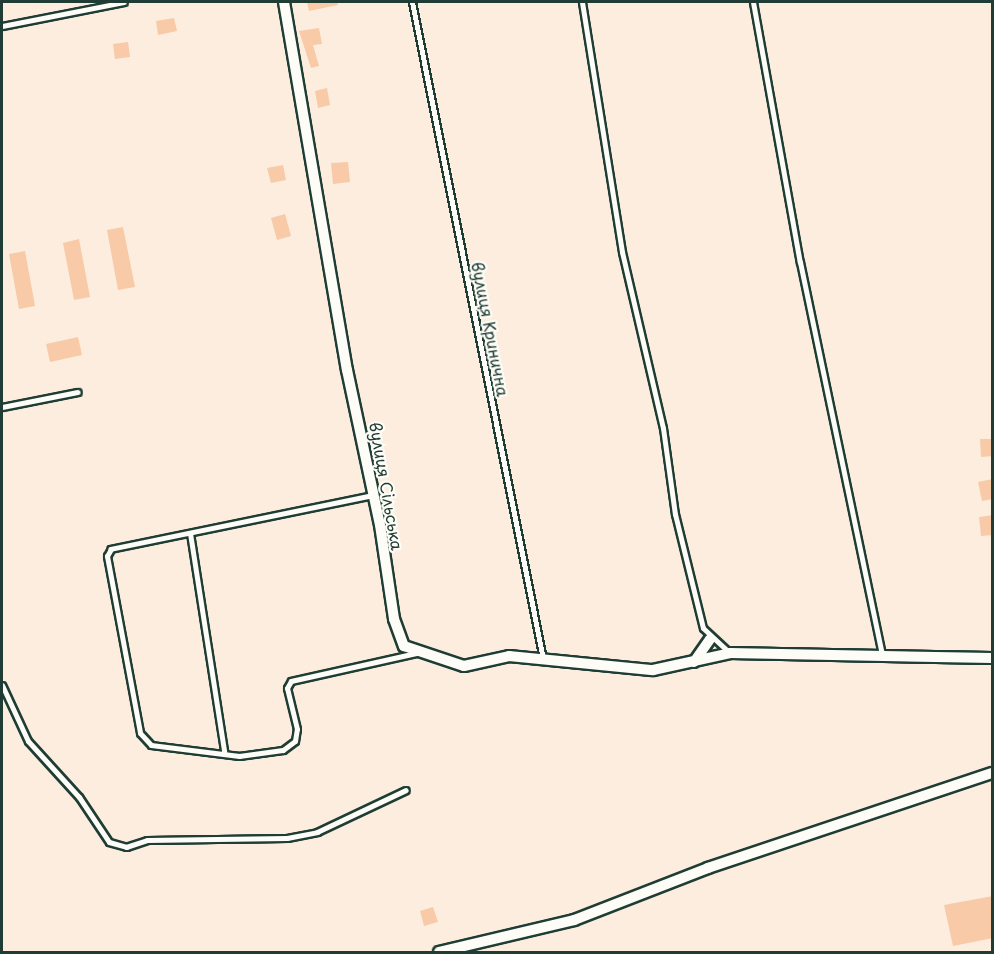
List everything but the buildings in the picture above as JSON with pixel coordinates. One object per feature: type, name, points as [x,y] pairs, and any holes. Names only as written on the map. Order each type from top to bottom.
[{"type":"street","name":"вулиця Сільська","points":[[284,2],[395,626],[404,646],[416,653]]},
{"type":"street","points":[[694,662],[710,639]]},
{"type":"street","points":[[416,653],[464,666],[509,656],[644,670],[694,662],[730,652],[993,658]]},
{"type":"street","points":[[439,952],[461,950],[574,920],[718,864],[993,773]]},
{"type":"lane","points":[[2,26],[124,2]]},
{"type":"lane","name":"вулиця Кринична","points":[[412,2],[543,661]]},
{"type":"lane","points":[[582,2],[622,252],[663,429],[675,514],[710,639],[730,652]]},
{"type":"lane","points":[[753,2],[800,262],[882,654]]},
{"type":"lane","points":[[2,406],[78,392]]},
{"type":"lane","points":[[373,495],[115,547],[107,556],[142,739],[151,745],[263,754],[295,741],[287,688],[296,679],[416,653]]},
{"type":"lane","points":[[190,533],[224,752]]},
{"type":"lane","points":[[2,685],[28,741],[79,797],[109,842],[126,847],[147,840],[287,838],[317,832],[406,790]]}]
